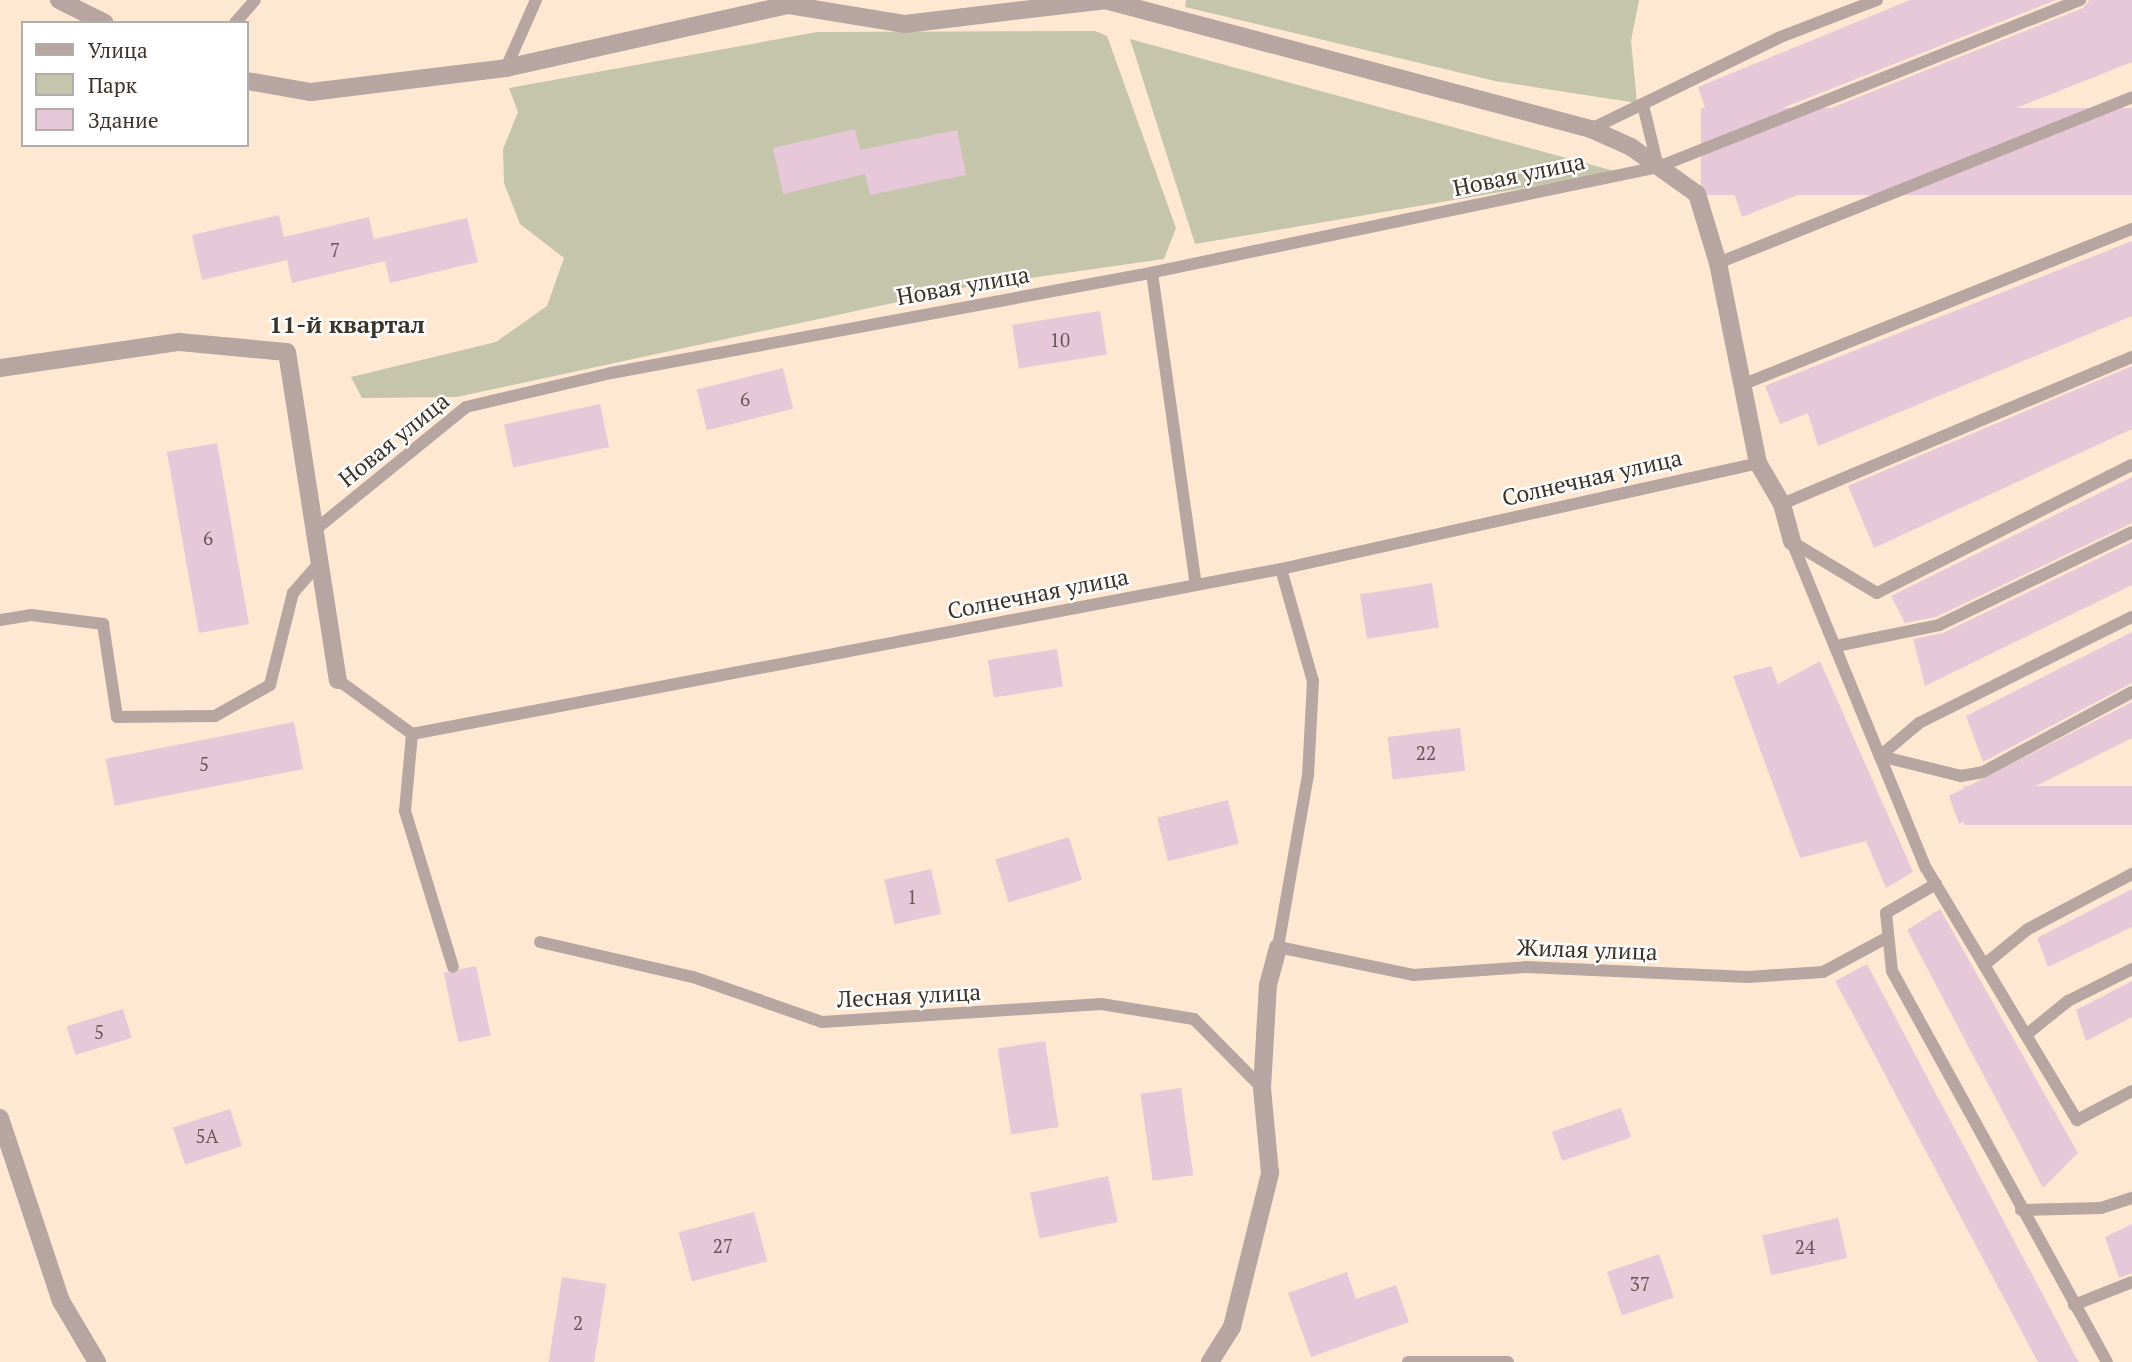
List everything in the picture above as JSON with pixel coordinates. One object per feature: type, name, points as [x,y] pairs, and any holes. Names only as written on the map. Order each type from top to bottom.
[{"type":"street","points":[[59,0],[101,21]]},
{"type":"street","points":[[248,81],[311,92],[506,68],[789,5],[905,24],[1105,0],[1591,129],[1658,167],[1697,194],[1718,262],[1758,463],[1782,504],[1792,542]]},
{"type":"street","points":[[0,368],[178,342],[287,352],[338,680]]},
{"type":"street","points":[[1210,1362],[1232,1327],[1270,1172],[1262,1088],[1268,985],[1278,947]]},
{"type":"street","points":[[0,1118],[61,1301],[97,1362]]},
{"type":"lane","points":[[237,21],[255,0]]},
{"type":"lane","points":[[506,68],[536,0]]},
{"type":"lane","points":[[789,5],[810,0]]},
{"type":"lane","points":[[1591,129],[1778,38],[1877,0]]},
{"type":"lane","name":"Новая улица","points":[[316,530],[466,407],[611,373],[1152,273],[1658,167],[2080,0]]},
{"type":"lane","points":[[1718,262],[2132,97]]},
{"type":"lane","points":[[1643,105],[1658,167]]},
{"type":"lane","points":[[1744,384],[2132,229]]},
{"type":"lane","points":[[1152,273],[1195,585]]},
{"type":"lane","points":[[1782,504],[2132,356]]},
{"type":"lane","name":"Солнечная улица","points":[[412,734],[1281,569],[1758,463]]},
{"type":"lane","points":[[1792,542],[1877,593],[2132,465]]},
{"type":"lane","points":[[1836,646],[1939,625],[2132,531]]},
{"type":"lane","points":[[1792,542],[1936,884],[2077,1120],[2132,1091]]},
{"type":"lane","points":[[0,620],[31,615],[103,624],[117,717],[215,716],[270,685],[293,593],[321,561]]},
{"type":"lane","points":[[1278,947],[1308,775],[1313,681],[1281,569]]},
{"type":"lane","points":[[1880,756],[1919,723],[2132,617]]},
{"type":"lane","points":[[338,680],[412,734],[405,811],[453,967]]},
{"type":"lane","points":[[1880,756],[1961,776],[1983,772],[2132,692]]},
{"type":"lane","points":[[1984,965],[2028,929],[2132,874]]},
{"type":"lane","points":[[1936,884],[1885,913],[1892,971],[2021,1210],[2107,1362]]},
{"type":"lane","name":"Жилая улица","points":[[1278,947],[1413,975],[1526,967],[1748,977],[1822,972],[1888,937]]},
{"type":"lane","name":"Лесная улица","points":[[540,942],[693,977],[822,1022],[1101,1004],[1194,1019],[1262,1088]]},
{"type":"lane","points":[[2026,1035],[2068,1001],[2132,969]]},
{"type":"lane","points":[[2021,1210],[2101,1208],[2132,1198]]},
{"type":"lane","points":[[2074,1305],[2132,1282]]},
{"type":"lane","points":[[1408,1362],[1508,1362]]},
{"type":"green space","points":[[1186,0],[1639,0],[1631,41],[1637,103],[1495,81],[1185,7]]},
{"type":"green space","points":[[1095,31],[1107,36],[1176,228],[1164,259],[967,287],[457,397],[362,398],[351,377],[496,342],[547,306],[564,258],[520,224],[504,183],[503,149],[518,112],[509,88],[817,32]]},
{"type":"green space","points":[[1130,39],[1618,172],[1195,244]]},
{"type":"building","points":[[1910,0],[2056,0],[1714,135],[1698,87]]},
{"type":"building","points":[[2089,0],[2132,0],[2132,62],[1742,217],[1720,152],[2083,8]]},
{"type":"building","points":[[1701,108],[2132,108],[2132,195],[1701,195]]},
{"type":"building","points":[[855,129],[860,150],[957,130],[966,175],[870,195],[865,174],[783,194],[773,148]]},
{"type":"building","points":[[279,215],[284,237],[369,217],[374,239],[467,218],[478,262],[390,283],[385,261],[292,283],[287,260],[202,280],[192,235]]},
{"type":"building","points":[[2132,241],[2132,316],[1818,446],[1808,413],[1780,424],[1765,386]]},
{"type":"building","points":[[1100,311],[1107,354],[1019,368],[1012,325]]},
{"type":"building","points":[[2132,366],[2132,429],[1874,548],[1848,486]]},
{"type":"building","points":[[783,368],[793,409],[707,430],[697,390]]},
{"type":"building","points":[[600,404],[609,447],[513,467],[504,424]]},
{"type":"building","points":[[217,443],[249,624],[199,633],[167,452]]},
{"type":"building","points":[[2132,477],[2132,523],[1936,617],[1905,623],[1891,596]]},
{"type":"building","points":[[2132,542],[2132,585],[1925,686],[1913,639],[1943,633]]},
{"type":"building","points":[[1432,583],[1439,627],[1367,639],[1360,594]]},
{"type":"building","points":[[2132,632],[2132,683],[1983,762],[1966,716]]},
{"type":"building","points":[[1057,649],[1063,687],[994,697],[988,660]]},
{"type":"building","points":[[1820,661],[1913,872],[1886,888],[1866,841],[1800,858],[1733,676],[1771,666],[1778,684]]},
{"type":"building","points":[[2132,702],[2132,738],[1959,824],[1949,796]]},
{"type":"building","points":[[294,722],[303,769],[115,806],[106,759]]},
{"type":"building","points":[[1460,728],[1465,771],[1393,780],[1388,737]]},
{"type":"building","points":[[1964,786],[2132,786],[2132,825],[1964,825]]},
{"type":"building","points":[[1228,800],[1239,844],[1168,861],[1157,818]]},
{"type":"building","points":[[1069,837],[1082,880],[1009,903],[995,860]]},
{"type":"building","points":[[931,869],[941,914],[895,925],[884,880]]},
{"type":"building","points":[[2132,889],[2132,927],[2048,967],[2037,938]]},
{"type":"building","points":[[1940,909],[2078,1153],[2043,1188],[1907,930]]},
{"type":"building","points":[[1867,964],[2079,1362],[2038,1362],[1835,981]]},
{"type":"building","points":[[476,966],[491,1035],[458,1042],[444,973]]},
{"type":"building","points":[[2132,981],[2132,1017],[2086,1041],[2076,1010]]},
{"type":"building","points":[[123,1009],[132,1038],[75,1055],[67,1026]]},
{"type":"building","points":[[1045,1041],[1059,1127],[1011,1134],[998,1049]]},
{"type":"building","points":[[1181,1088],[1193,1175],[1153,1181],[1140,1094]]},
{"type":"building","points":[[1621,1108],[1631,1137],[1562,1161],[1552,1132]]},
{"type":"building","points":[[230,1109],[242,1146],[185,1165],[173,1128]]},
{"type":"building","points":[[1108,1176],[1118,1222],[1040,1239],[1030,1193]]},
{"type":"building","points":[[754,1212],[767,1261],[692,1281],[679,1232]]},
{"type":"building","points":[[1838,1218],[1847,1258],[1771,1275],[1762,1236]]},
{"type":"building","points":[[2132,1224],[2132,1273],[2119,1278],[2105,1237]]},
{"type":"building","points":[[1659,1254],[1674,1297],[1622,1315],[1607,1272]]},
{"type":"building","points":[[1347,1272],[1356,1299],[1396,1285],[1409,1322],[1311,1357],[1288,1293]]},
{"type":"building","points":[[562,1277],[606,1284],[594,1362],[549,1362]]},
{"type":"district","name":"11-й квартал","points":[[347,325]]}]
